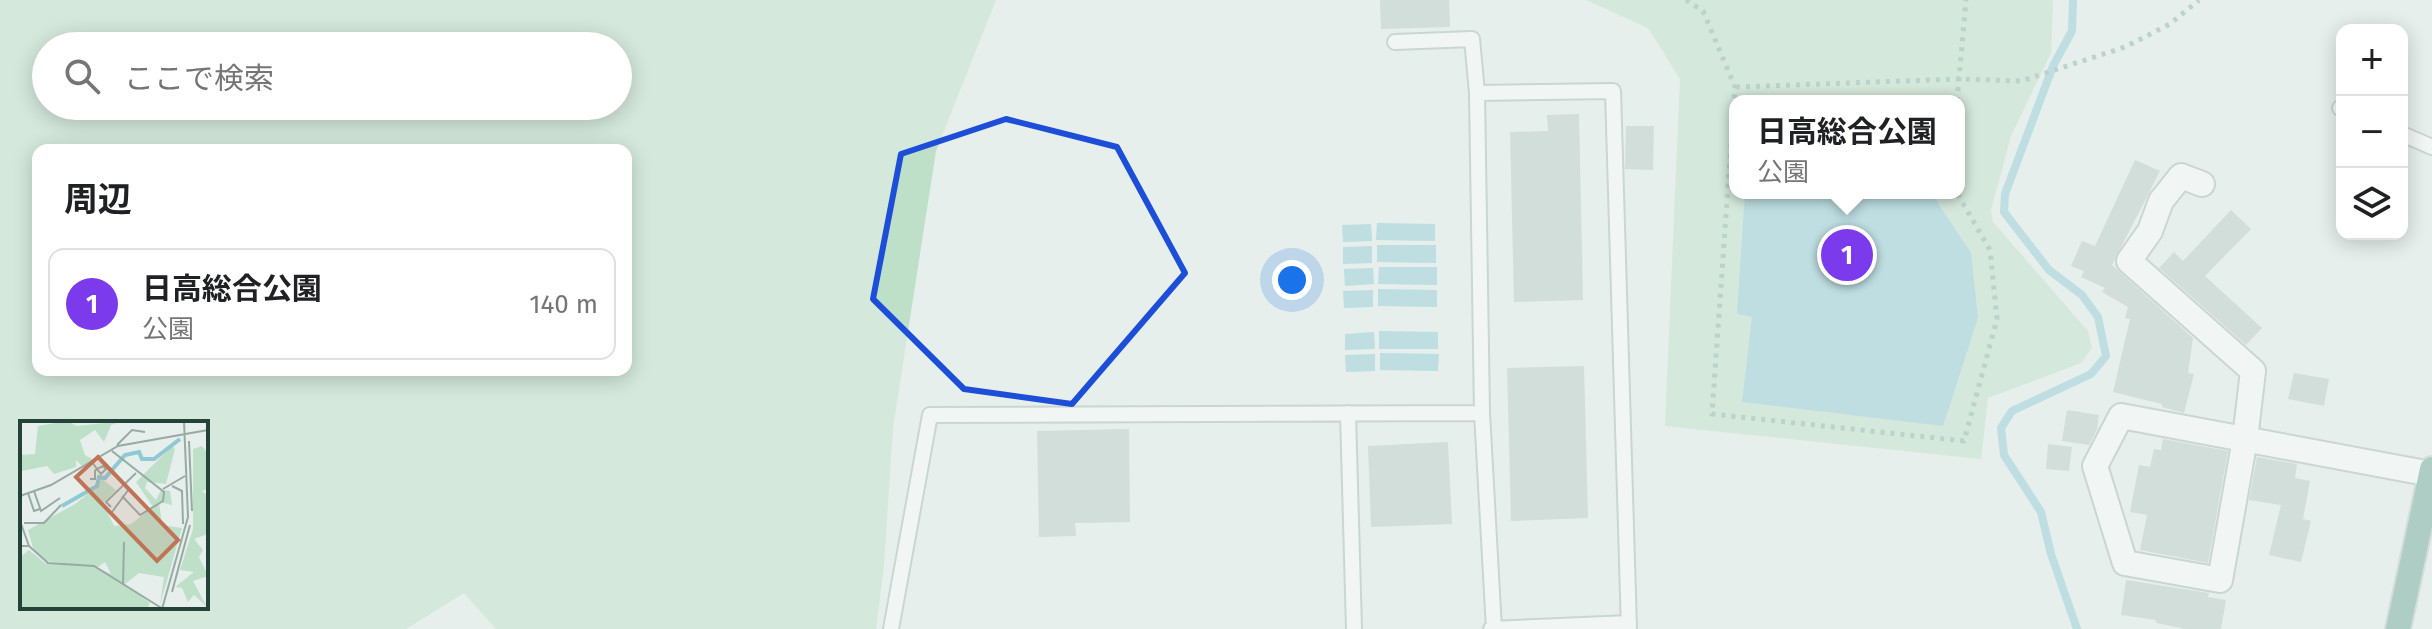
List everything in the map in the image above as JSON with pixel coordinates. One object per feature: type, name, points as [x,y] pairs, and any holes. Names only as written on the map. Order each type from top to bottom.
[{"type":"main road","points":[[2398,629],[2432,472]]},
{"type":"street","points":[[2202,184],[2181,176],[2161,201],[2150,231],[2129,261],[2253,371],[2245,439],[2220,580],[2125,563],[2095,466],[2121,416],[2245,439],[2432,472]]},
{"type":"lane","points":[[1395,42],[1472,39],[1477,93],[1482,413],[1492,629],[1629,626],[1613,91],[1477,93]]},
{"type":"lane","points":[[2408,137],[2432,147]]},
{"type":"lane","points":[[1348,413],[1354,629]]},
{"type":"lane","points":[[891,629],[930,415],[1482,413]]},
{"type":"path","points":[[1686,0],[1703,11],[1735,87],[1734,95]]},
{"type":"path","points":[[1958,95],[1966,0]]},
{"type":"path","points":[[1735,87],[1959,79],[2021,81],[2125,47],[2170,24],[2199,0]]},
{"type":"path","points":[[1729,172],[1712,414],[1964,441],[1997,319],[1990,250],[1960,199]]},
{"type":"highlighted area","points":[[1006,119],[1117,147],[1185,273],[1072,404],[964,389],[873,299],[901,154]]},
{"type":"green space","points":[[0,0],[996,0],[936,151],[893,428],[884,565],[876,629],[496,629],[464,593],[406,629],[0,629]]},
{"type":"green space","points":[[1586,0],[2053,0],[2051,53],[2011,136],[1991,210],[1993,222],[2088,331],[2092,348],[2081,363],[1988,398],[1981,459],[1665,426],[1680,79],[1648,28]]},
{"type":"water","points":[[1745,199],[1935,199],[1971,253],[1978,318],[1943,426],[1742,402],[1752,317],[1737,314]]},
{"type":"water","points":[[1377,223],[1435,224],[1435,241],[1376,240]]},
{"type":"water","points":[[1371,224],[1372,241],[1343,242],[1342,225]]},
{"type":"water","points":[[1377,245],[1436,245],[1436,263],[1377,262]]},
{"type":"water","points":[[1372,246],[1372,263],[1343,264],[1343,247]]},
{"type":"water","points":[[1379,267],[1437,267],[1437,285],[1378,284]]},
{"type":"water","points":[[1373,268],[1374,284],[1345,286],[1344,269]]},
{"type":"water","points":[[1378,289],[1437,290],[1437,307],[1378,306]]},
{"type":"water","points":[[1373,290],[1373,307],[1344,308],[1343,291]]},
{"type":"water","points":[[1379,331],[1438,332],[1438,349],[1379,349]]},
{"type":"water","points":[[1374,332],[1375,349],[1345,350],[1345,334]]},
{"type":"water","points":[[1380,353],[1439,354],[1438,371],[1380,370]]},
{"type":"water","points":[[1375,354],[1375,371],[1346,372],[1345,355]]},
{"type":"building","points":[[1380,0],[1449,0],[1450,27],[1381,29]]},
{"type":"building","points":[[1579,114],[1583,300],[1514,302],[1510,132],[1548,131],[1547,115]]},
{"type":"building","points":[[1626,126],[1654,126],[1653,170],[1625,169]]},
{"type":"building","points":[[2135,160],[2160,171],[2112,265],[2193,338],[2188,373],[2194,374],[2184,413],[2113,392],[2130,319],[2125,318],[2128,307],[2102,292],[2105,288],[2081,277],[2084,271],[2071,266],[2082,241],[2095,246]]},
{"type":"building","points":[[2231,210],[2251,229],[2205,276],[2262,328],[2246,345],[2159,268],[2174,252],[2183,261]]},
{"type":"building","points":[[1584,366],[1588,518],[1511,521],[1507,368]]},
{"type":"building","points":[[2294,373],[2329,379],[2324,406],[2288,399]]},
{"type":"building","points":[[2067,410],[2099,415],[2097,430],[2089,445],[2062,441]]},
{"type":"building","points":[[1129,429],[1130,522],[1075,523],[1076,536],[1039,537],[1037,431]]},
{"type":"building","points":[[2163,439],[2228,451],[2208,563],[2140,550],[2147,515],[2130,512],[2139,465],[2150,467],[2154,449],[2161,450]]},
{"type":"building","points":[[1448,442],[1452,524],[1371,527],[1368,446]]},
{"type":"building","points":[[2048,444],[2072,447],[2069,471],[2046,469]]},
{"type":"building","points":[[2257,457],[2297,464],[2295,478],[2310,481],[2303,519],[2311,521],[2301,562],[2269,555],[2281,505],[2249,500]]},
{"type":"building","points":[[2126,580],[2209,593],[2208,597],[2226,600],[2221,629],[2186,629],[2156,623],[2156,620],[2121,615]]},
{"type":"waterway","points":[[2073,0],[2072,31],[2053,66],[2005,194],[2004,212],[2049,270],[2082,295],[2098,317],[2106,356],[2091,374],[2012,411],[2001,428],[2004,455],[2041,512],[2051,554],[2077,629]]},
{"type":"place","name":"日高総合公園","points":[[1847,255]]}]
